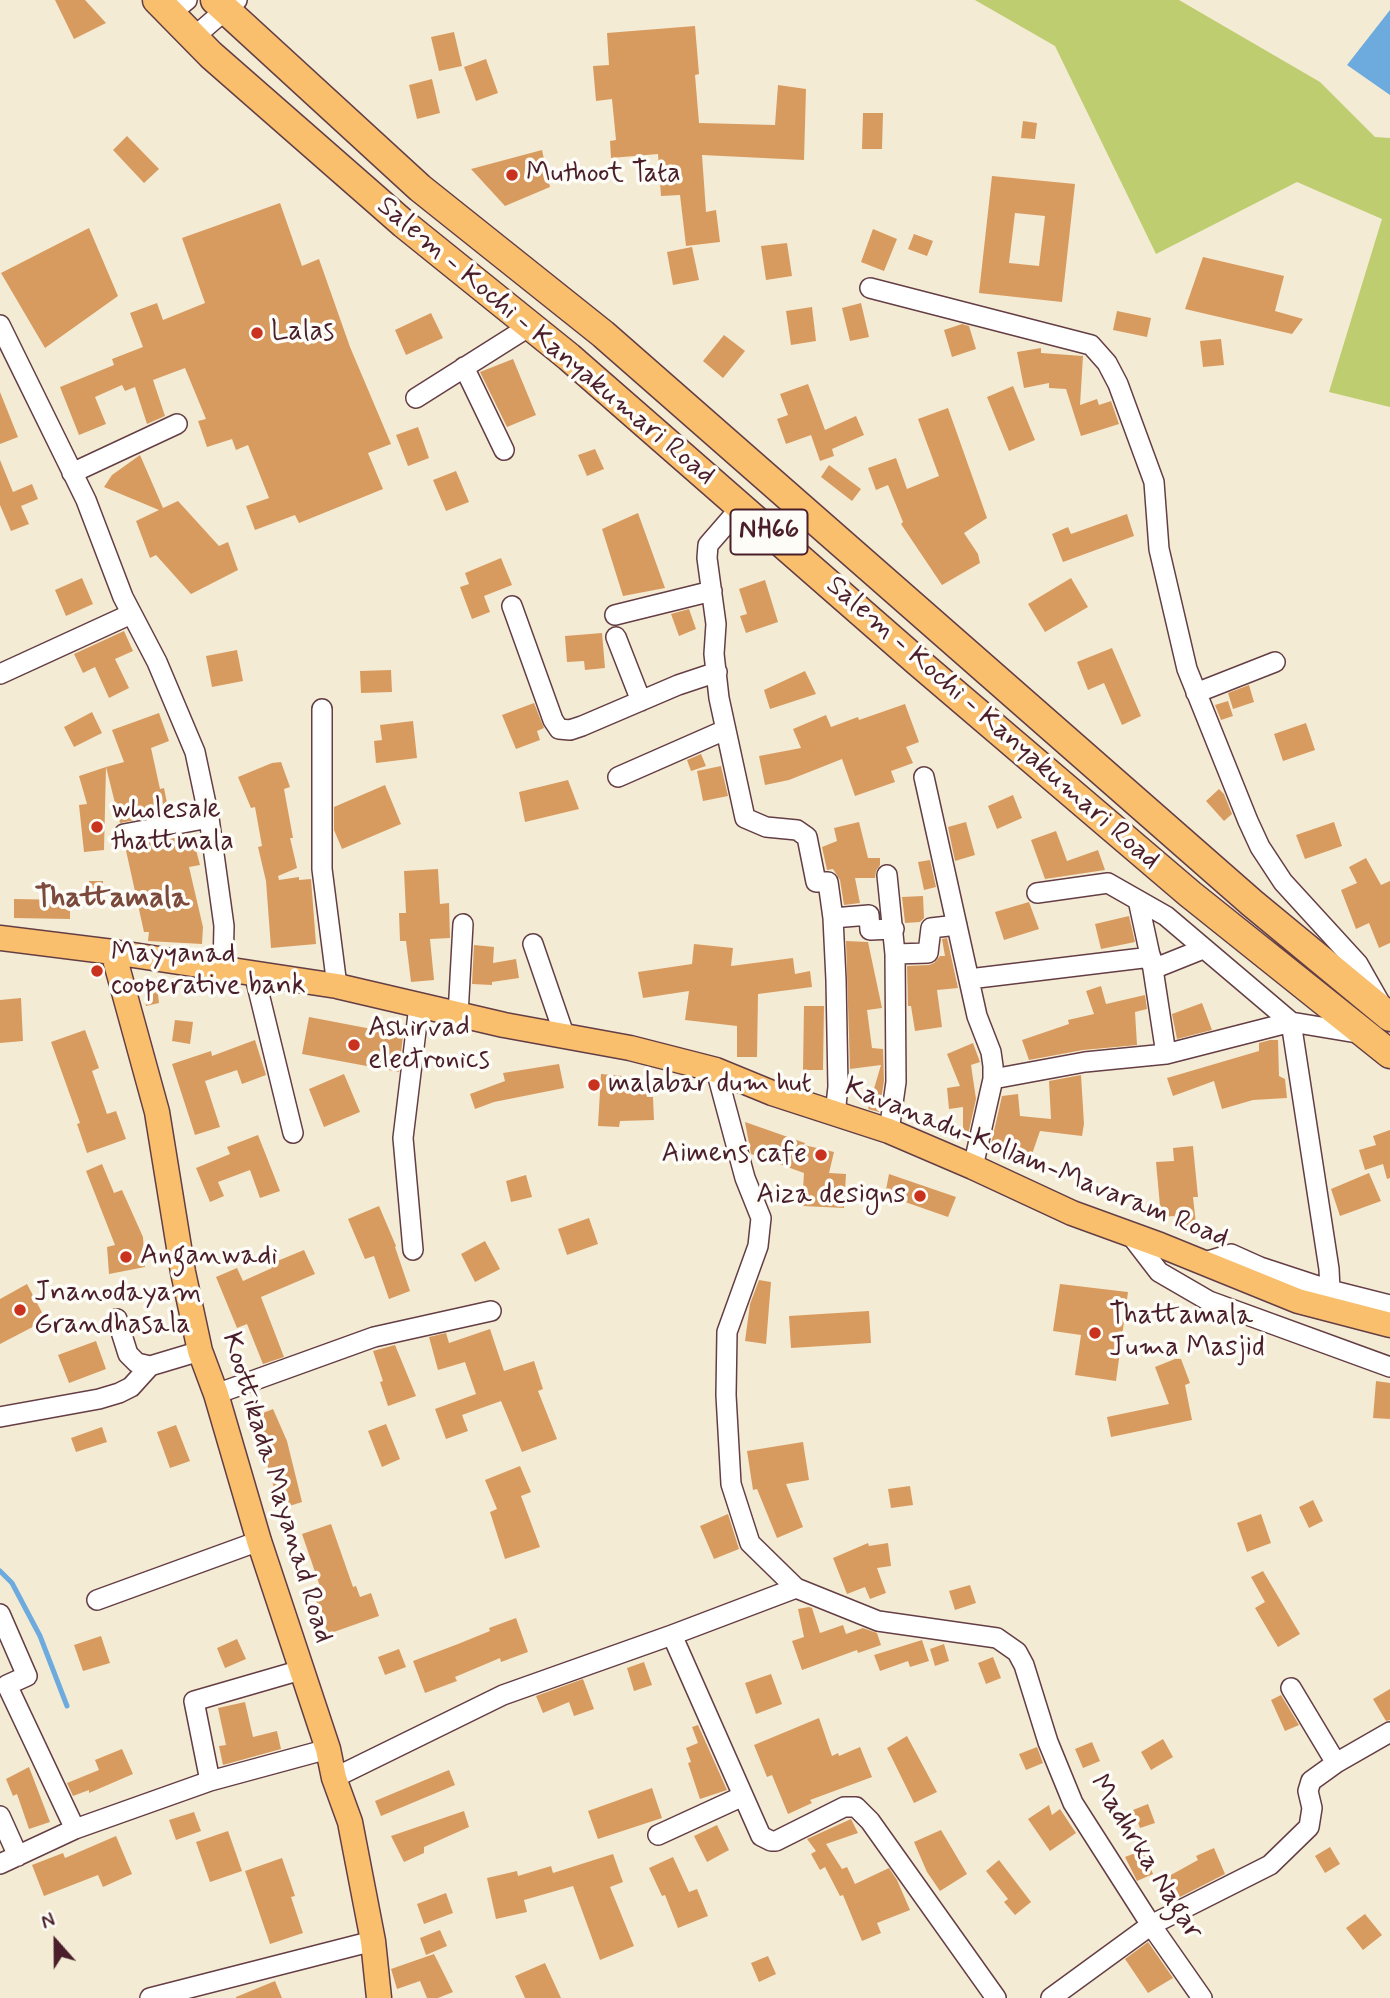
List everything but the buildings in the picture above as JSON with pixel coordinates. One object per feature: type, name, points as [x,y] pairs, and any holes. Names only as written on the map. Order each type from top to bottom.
[{"type":"highway","name":"Salem - Kochi - Kanyakumari Road","points":[[226,3],[420,188],[603,334],[1241,894],[1388,1016]]},
{"type":"highway","name":"Salem - Kochi - Kanyakumari Road","points":[[172,5],[194,37],[404,223],[530,326],[1190,894],[1390,1054]]},
{"type":"main road","name":"Kavanadu-Kollam-Mavaram Road","points":[[0,938],[113,951],[337,986],[458,1015],[630,1048],[716,1070],[772,1093],[889,1131],[1072,1213],[1298,1301],[1390,1325]]},
{"type":"main road","name":"Koottikada Mayanad Road","points":[[113,951],[157,1112],[183,1272],[200,1351],[216,1394],[259,1541],[350,1822],[373,1941],[379,1998]]},
{"type":"street","points":[[194,37],[226,3]]},
{"type":"street","points":[[870,288],[1091,345],[1107,363],[1118,384],[1154,482],[1159,549],[1186,668],[1260,847],[1283,882],[1358,964],[1388,1016]]},
{"type":"street","points":[[416,398],[530,326]]},
{"type":"street","points":[[3,336],[86,500],[131,614],[157,662],[195,752],[209,818],[224,926],[223,969]]},
{"type":"street","points":[[464,366],[505,450]]},
{"type":"street","points":[[72,473],[177,424]]},
{"type":"street","points":[[741,507],[708,545],[707,558],[716,624],[714,654],[719,698],[745,818],[766,827],[797,830],[807,837],[816,882],[828,882],[833,918],[838,1087],[835,1114]]},
{"type":"street","points":[[615,615],[712,591]]},
{"type":"street","points":[[512,606],[559,729],[570,730],[582,726],[678,685],[717,673]]},
{"type":"street","points":[[0,674],[131,614]]},
{"type":"street","points":[[616,637],[641,701]]},
{"type":"street","points":[[1196,692],[1275,662]]},
{"type":"street","points":[[322,709],[322,869],[337,986]]},
{"type":"street","points":[[618,777],[725,730]]},
{"type":"street","points":[[924,777],[977,1016],[991,1052],[993,1079],[974,1167]]},
{"type":"street","points":[[124,834],[209,818]]},
{"type":"street","points":[[887,875],[894,929],[897,1082],[889,1131]]},
{"type":"street","points":[[1037,893],[1108,883],[1166,916],[1291,1023],[1330,1290]]},
{"type":"street","points":[[1138,900],[1152,963],[1166,1054]]},
{"type":"street","points":[[833,918],[869,915],[870,930],[894,929]]},
{"type":"street","points":[[458,1015],[463,924]]},
{"type":"street","points":[[895,954],[928,953],[931,928],[957,925]]},
{"type":"street","points":[[533,944],[565,1037]]},
{"type":"street","points":[[969,979],[1152,963],[1203,949]]},
{"type":"street","points":[[254,973],[293,1133]]},
{"type":"street","points":[[413,1250],[403,1138],[419,1006]]},
{"type":"street","points":[[993,1079],[1085,1062],[1166,1054],[1291,1023],[1365,1034]]},
{"type":"street","points":[[334,1779],[503,1695],[796,1588],[750,1543],[732,1484],[726,1395],[727,1332],[758,1246],[761,1219],[745,1178],[716,1070]]},
{"type":"street","points":[[1129,1233],[1159,1272],[1209,1301],[1390,1367]]},
{"type":"street","points":[[1201,1263],[1231,1254],[1260,1268],[1390,1305]]},
{"type":"street","points":[[216,1394],[374,1337],[491,1311]]},
{"type":"street","points":[[117,1319],[128,1354],[137,1363],[150,1366],[200,1351]]},
{"type":"street","points":[[0,1417],[119,1393],[131,1387],[150,1366]]},
{"type":"street","points":[[97,1600],[259,1541]]},
{"type":"street","name":"Madhrka Nagar","points":[[796,1588],[878,1621],[997,1637],[1017,1652],[1024,1665],[1048,1742],[1073,1803],[1151,1925],[1202,1998]]},
{"type":"street","points":[[0,1614],[27,1676],[4,1686],[75,1829]]},
{"type":"street","points":[[672,1635],[761,1836],[771,1841],[844,1807],[856,1807],[878,1833],[996,1998]]},
{"type":"street","points":[[210,1781],[194,1701],[301,1670]]},
{"type":"street","points":[[1291,1688],[1336,1763]]},
{"type":"street","points":[[1051,1998],[1151,1925],[1270,1865],[1309,1827],[1312,1808],[1308,1791],[1311,1781],[1336,1763],[1390,1732]]},
{"type":"street","points":[[0,1816],[9,1860],[75,1829],[210,1781],[328,1749]]},
{"type":"street","points":[[658,1835],[743,1796]]},
{"type":"street","points":[[150,1998],[177,1995],[373,1941]]},
{"type":"green space","points":[[975,0],[1179,0],[1320,82],[1375,137],[1390,138],[1390,407],[1329,392],[1382,219],[1297,182],[1156,254],[1055,46]]},
{"type":"water","points":[[1390,10],[1390,95],[1347,65]]},
{"type":"waterway","points":[[0,1571],[12,1583],[40,1636],[67,1706]]},
{"type":"place","name":"Muthoot Tata","points":[[512,175]]},
{"type":"place","name":"Lalas","points":[[257,333]]},
{"type":"place","name":"wholesale thattmala","points":[[97,827]]},
{"type":"place","name":"Mayyanad cooperative bank","points":[[97,971]]},
{"type":"place","name":"Ashirvad electronics","points":[[354,1045]]},
{"type":"place","name":"malabar dum hut","points":[[594,1085]]},
{"type":"place","name":"Aimens cafe","points":[[821,1155]]},
{"type":"place","name":"Aiza designs","points":[[920,1196]]},
{"type":"place","name":"Anganwadi","points":[[126,1257]]},
{"type":"place","name":"Jnanodayam Grandhasala","points":[[20,1310]]},
{"type":"place","name":"Thattamala Juma Masjid","points":[[1095,1333]]},
{"type":"district","name":"Thattamala","points":[[112,900]]}]
